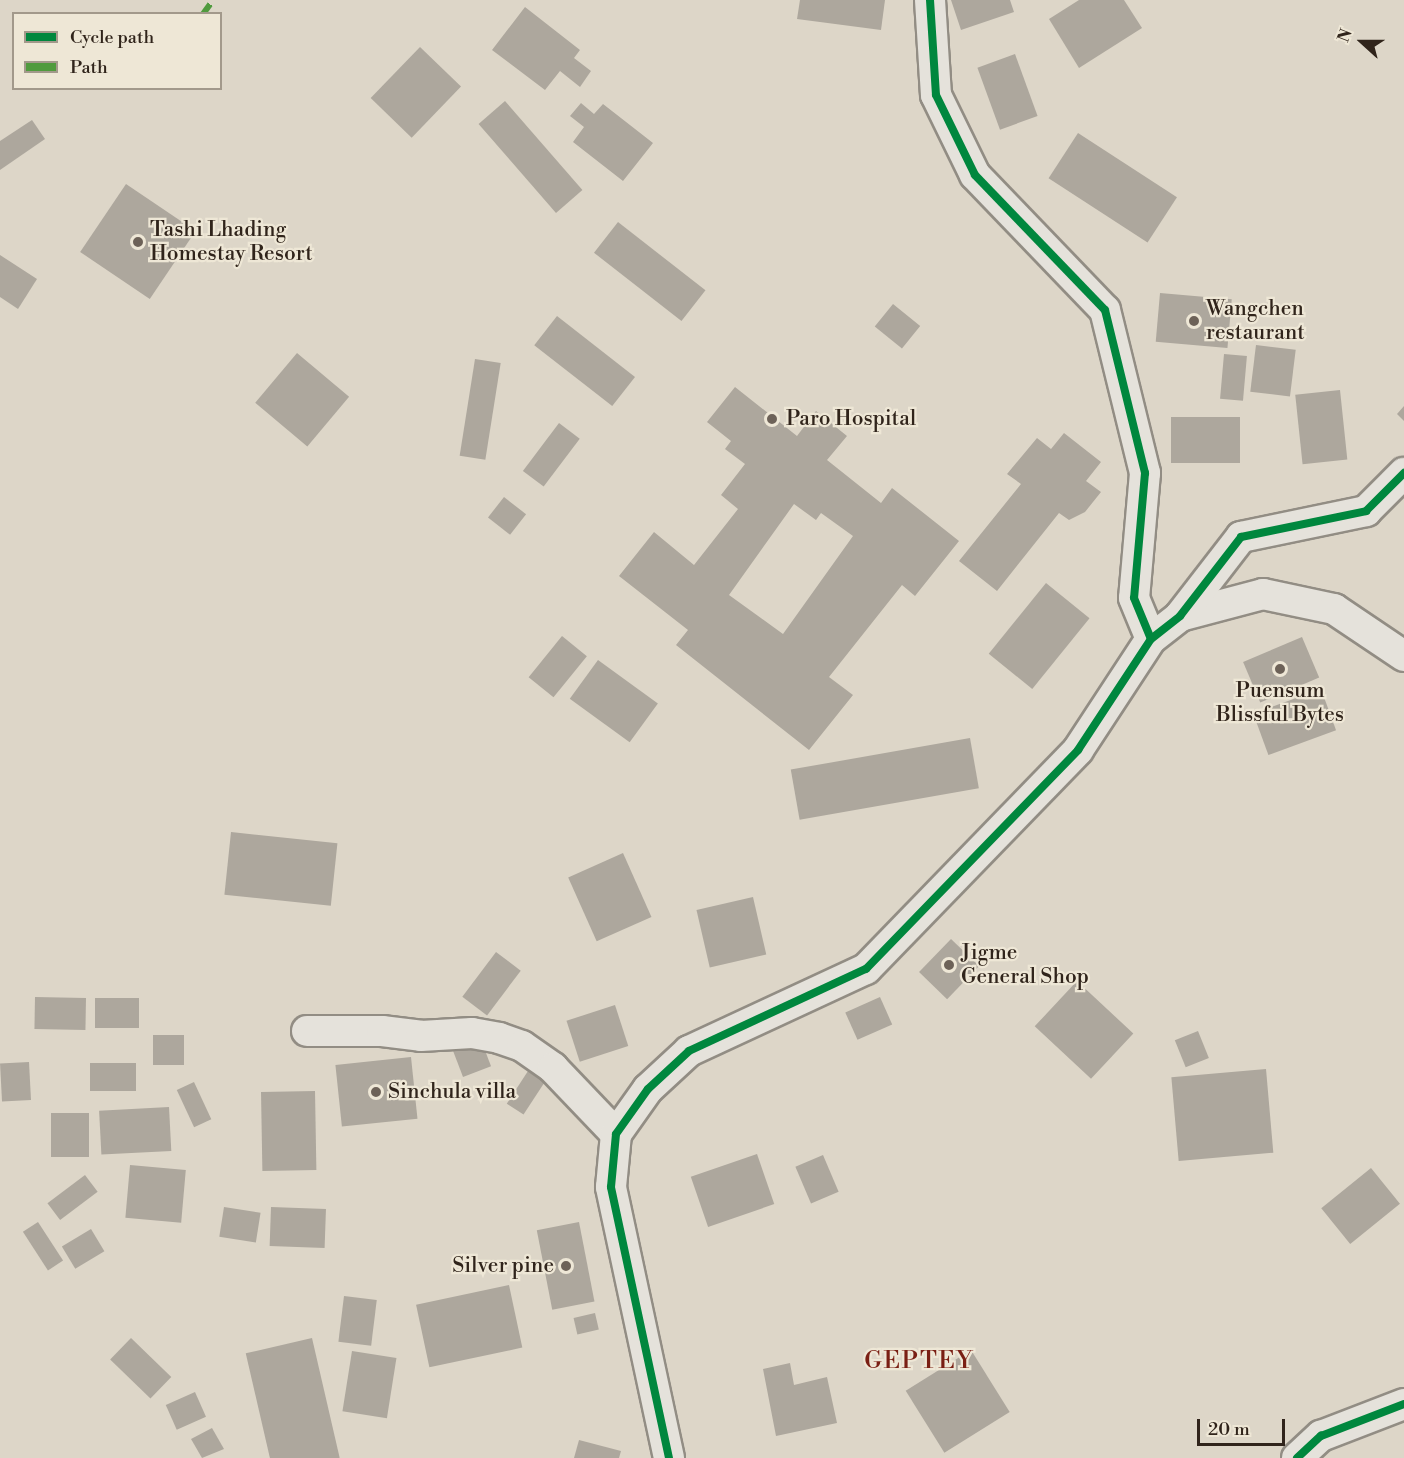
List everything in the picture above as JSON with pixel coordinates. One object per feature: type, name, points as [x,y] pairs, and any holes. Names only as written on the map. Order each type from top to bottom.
[{"type":"street","points":[[930,0],[936,95],[975,175],[1105,310],[1145,473],[1134,598],[1151,639]]},
{"type":"street","points":[[669,1458],[611,1186],[616,1134],[648,1089],[688,1052],[866,969],[1078,750],[1151,639],[1180,616],[1241,537],[1366,511],[1404,473]]},
{"type":"street","points":[[1180,616],[1263,594],[1334,609],[1404,656]]},
{"type":"street","points":[[307,1031],[382,1031],[421,1036],[472,1034],[499,1038],[522,1047],[553,1068],[616,1134]]},
{"type":"street","points":[[1297,1458],[1321,1436],[1404,1404]]},
{"type":"building","points":[[800,0],[885,0],[881,30],[797,19]]},
{"type":"building","points":[[951,0],[1010,0],[1014,12],[961,30]]},
{"type":"building","points":[[1079,0],[1124,0],[1142,28],[1079,68],[1049,19]]},
{"type":"building","points":[[525,7],[580,50],[574,58],[591,71],[580,87],[560,71],[545,90],[492,50]]},
{"type":"building","points":[[420,47],[461,87],[412,138],[371,98]]},
{"type":"building","points":[[1015,54],[1038,116],[1000,130],[977,68]]},
{"type":"building","points":[[505,101],[582,190],[556,213],[479,124]]},
{"type":"building","points":[[581,103],[594,114],[603,104],[653,143],[623,181],[573,142],[584,127],[570,116]]},
{"type":"building","points":[[32,120],[45,139],[0,170],[0,141]]},
{"type":"building","points":[[1078,133],[1177,197],[1148,243],[1049,178]]},
{"type":"building","name":"Tashi Lhading Homestay Resort","points":[[126,184],[196,231],[150,299],[80,252]]},
{"type":"building","points":[[618,222],[705,290],[681,321],[594,253]]},
{"type":"building","points":[[0,255],[37,279],[18,309],[0,297]]},
{"type":"building","name":"Wangchen restaurant","points":[[1160,293],[1232,299],[1227,348],[1156,342]]},
{"type":"building","points":[[893,304],[920,326],[902,349],[875,327]]},
{"type":"building","points":[[557,316],[635,377],[612,406],[534,345]]},
{"type":"building","points":[[1256,345],[1296,350],[1290,397],[1250,392]]},
{"type":"building","points":[[297,353],[349,397],[307,447],[255,403]]},
{"type":"building","points":[[1224,354],[1247,356],[1243,401],[1220,399]]},
{"type":"building","points":[[475,359],[501,363],[485,460],[460,456]]},
{"type":"building","points":[[735,387],[797,436],[816,411],[847,436],[827,460],[881,503],[892,488],[959,541],[915,596],[902,585],[829,677],[853,695],[809,750],[676,645],[688,630],[619,576],[654,532],[694,565],[738,509],[721,495],[745,464],[725,449],[731,441],[707,422]],"holes":[[[794,504],[816,520],[821,513],[853,536],[783,634],[729,595]]]},
{"type":"building","points":[[1340,390],[1347,460],[1303,464],[1295,395]]},
{"type":"building","points":[[1404,406],[1404,421],[1397,414]]},
{"type":"building","points":[[1171,417],[1240,417],[1240,463],[1171,463]]},
{"type":"building","points":[[559,423],[580,439],[544,487],[523,471]]},
{"type":"building","points":[[1064,433],[1101,462],[1086,481],[1101,492],[1085,512],[1069,520],[1059,513],[997,591],[959,561],[1021,484],[1007,474],[1037,438],[1051,449]]},
{"type":"building","points":[[504,497],[526,514],[510,535],[488,517]]},
{"type":"building","points":[[1046,583],[1090,618],[1032,689],[989,654]]},
{"type":"building","points":[[562,636],[587,656],[554,697],[529,677]]},
{"type":"building","name":"Puensum Blissful Bytes","points":[[1302,637],[1319,678],[1260,703],[1243,662]]},
{"type":"building","points":[[598,660],[658,703],[630,742],[570,699]]},
{"type":"building","points":[[1321,689],[1336,730],[1268,755],[1253,714]]},
{"type":"building","points":[[970,738],[979,788],[800,820],[791,770]]},
{"type":"building","points":[[231,832],[337,843],[331,906],[224,895]]},
{"type":"building","points":[[623,853],[651,917],[597,941],[568,877]]},
{"type":"building","points":[[753,897],[766,954],[710,968],[696,910]]},
{"type":"building","points":[[951,939],[979,966],[947,999],[919,972]]},
{"type":"building","points":[[496,952],[521,971],[487,1015],[462,997]]},
{"type":"building","points":[[1077,981],[1133,1034],[1091,1079],[1035,1026]]},
{"type":"building","points":[[35,997],[86,998],[85,1030],[34,1029]]},
{"type":"building","points":[[880,997],[892,1024],[857,1040],[845,1012]]},
{"type":"building","points":[[95,998],[139,998],[139,1028],[95,1028]]},
{"type":"building","points":[[615,1005],[628,1046],[580,1062],[566,1021]]},
{"type":"building","points":[[1198,1031],[1209,1058],[1186,1067],[1175,1040]]},
{"type":"building","points":[[153,1035],[184,1035],[184,1065],[153,1065]]},
{"type":"building","points":[[481,1040],[491,1066],[463,1077],[453,1051]]},
{"type":"building","name":"Sinchula villa","points":[[411,1057],[417,1119],[342,1127],[335,1065]]},
{"type":"building","points":[[29,1062],[31,1100],[2,1101],[0,1064]]},
{"type":"building","points":[[90,1063],[136,1063],[136,1091],[90,1091]]},
{"type":"building","points":[[1266,1069],[1273,1153],[1179,1161],[1171,1077]]},
{"type":"building","points":[[528,1071],[545,1082],[524,1115],[507,1104]]},
{"type":"building","points":[[194,1082],[211,1119],[194,1127],[177,1090]]},
{"type":"building","points":[[315,1091],[316,1170],[262,1171],[261,1092]]},
{"type":"building","points":[[169,1107],[171,1151],[101,1155],[99,1111]]},
{"type":"building","points":[[51,1113],[89,1113],[89,1157],[51,1157]]},
{"type":"building","points":[[757,1154],[774,1204],[708,1227],[691,1177]]},
{"type":"building","points":[[823,1155],[839,1192],[811,1204],[795,1167]]},
{"type":"building","points":[[130,1165],[186,1170],[181,1223],[125,1218]]},
{"type":"building","points":[[1371,1168],[1400,1204],[1350,1244],[1321,1208]]},
{"type":"building","points":[[85,1175],[98,1192],[60,1220],[47,1203]]},
{"type":"building","points":[[224,1207],[261,1213],[256,1242],[219,1237]]},
{"type":"building","points":[[271,1207],[326,1209],[325,1248],[270,1246]]},
{"type":"building","points":[[38,1222],[63,1261],[48,1270],[23,1232]]},
{"type":"building","name":"Silver pine","points":[[579,1222],[594,1302],[552,1310],[537,1230]]},
{"type":"building","points":[[91,1229],[104,1251],[75,1269],[62,1247]]},
{"type":"building","points":[[509,1285],[522,1348],[429,1367],[416,1305]]},
{"type":"building","points":[[344,1296],[377,1300],[371,1346],[338,1342]]},
{"type":"building","points":[[595,1313],[599,1330],[577,1335],[574,1318]]},
{"type":"building","points":[[131,1338],[171,1377],[150,1398],[110,1360]]},
{"type":"building","points":[[312,1338],[340,1458],[270,1458],[246,1353]]},
{"type":"building","points":[[971,1350],[1010,1412],[944,1453],[906,1391]]},
{"type":"building","points":[[352,1351],[396,1358],[387,1418],[342,1411]]},
{"type":"building","points":[[790,1363],[794,1385],[827,1377],[837,1423],[776,1436],[763,1369]]},
{"type":"building","points":[[195,1392],[206,1417],[177,1430],[166,1405]]},
{"type":"building","points":[[212,1428],[224,1449],[202,1458],[191,1439]]},
{"type":"building","points":[[579,1440],[621,1451],[619,1458],[574,1458]]},
{"type":"marked path","points":[[204,12],[213,0]]},
{"type":"cycle path","points":[[930,0],[936,95],[975,175],[1105,310],[1145,473],[1134,598],[1151,639]]},
{"type":"cycle path","points":[[669,1458],[611,1187],[616,1134],[648,1089],[689,1051],[866,969],[1078,750],[1151,639],[1180,616],[1241,537],[1366,511],[1404,473]]},
{"type":"cycle path","points":[[1297,1458],[1321,1436],[1404,1404]]},
{"type":"place","name":"Tashi Lhading Homestay Resort","points":[[138,242]]},
{"type":"place","name":"Wangchen restaurant","points":[[1194,321]]},
{"type":"place","name":"Paro Hospital","points":[[772,419]]},
{"type":"place","name":"Puensum Blissful Bytes","points":[[1280,669]]},
{"type":"place","name":"Jigme General Shop","points":[[949,965]]},
{"type":"place","name":"Sinchula villa","points":[[376,1092]]},
{"type":"place","name":"Silver pine","points":[[566,1266]]},
{"type":"district","name":"GEPTEY","points":[[919,1362]]}]
